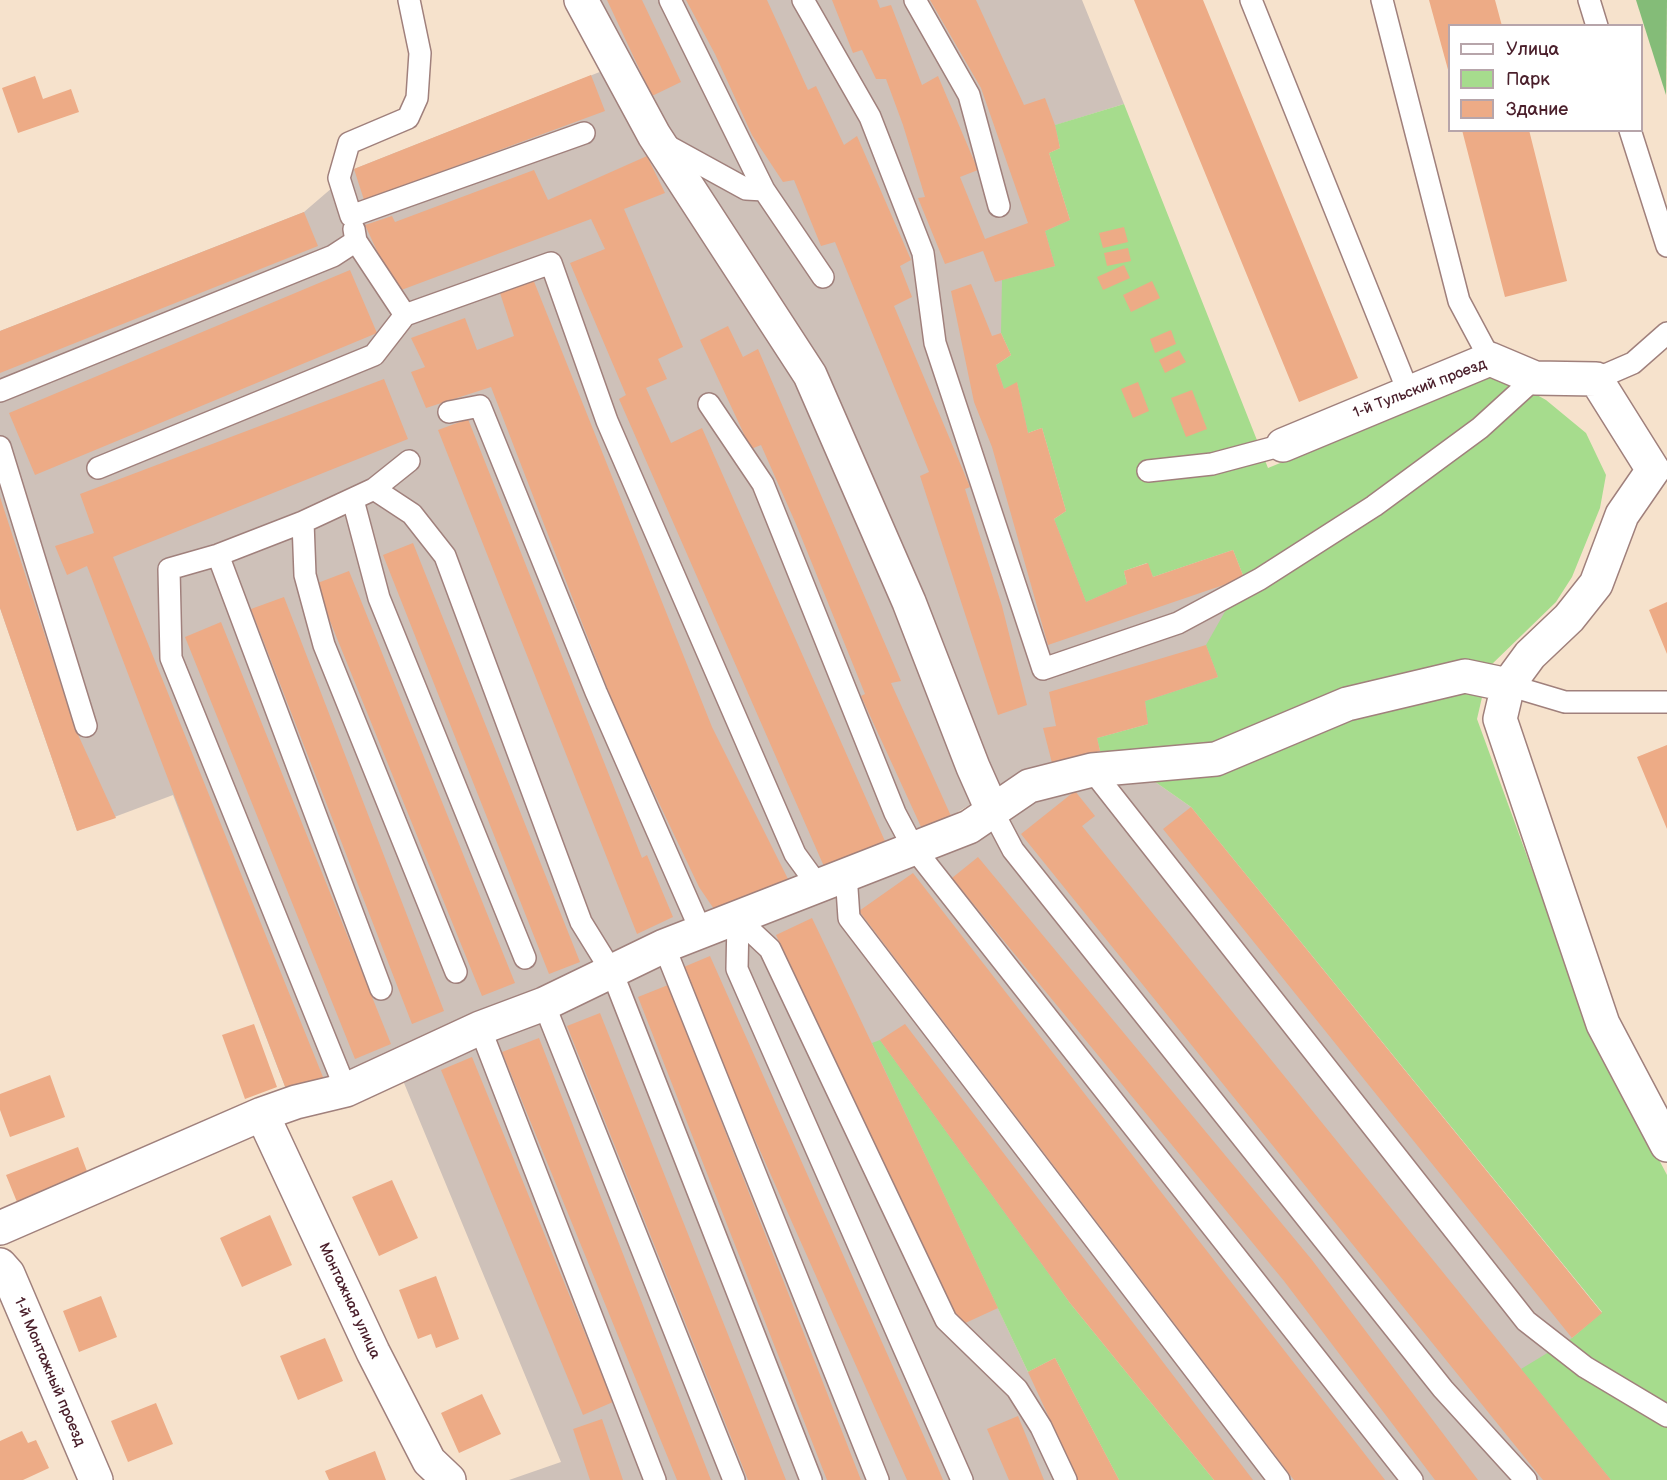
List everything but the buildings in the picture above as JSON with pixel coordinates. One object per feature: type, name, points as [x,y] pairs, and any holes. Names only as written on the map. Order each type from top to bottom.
[{"type":"street","points":[[581,0],[658,141],[810,375],[909,602],[993,812]]},
{"type":"street","name":"1-й Тульский проезд","points":[[1283,445],[1408,391],[1490,359],[1535,378],[1596,379]]},
{"type":"street","points":[[1596,379],[1660,468],[1622,515],[1596,584],[1569,618],[1530,655],[1508,685],[1500,719],[1603,1024],[1667,1145]]},
{"type":"street","points":[[0,1228],[17,1223],[262,1114],[296,1102],[346,1090],[480,1028],[544,1004],[664,946],[969,827],[1029,786],[1092,770],[1216,759],[1347,704],[1465,676],[1508,685]]},
{"type":"street","name":"Монтажная улица","points":[[262,1114],[373,1352],[429,1461],[449,1480]]},
{"type":"street","name":"1-й Монтажный проезд","points":[[0,1265],[8,1274],[96,1480]]},
{"type":"lane","points":[[405,315],[356,241],[339,178],[349,143],[408,118],[417,98],[420,53],[409,0]]},
{"type":"lane","points":[[670,0],[764,190],[824,277]]},
{"type":"lane","points":[[803,0],[870,117],[923,253],[935,343],[1043,669],[1178,623],[1260,579],[1374,506],[1480,428],[1535,378]]},
{"type":"lane","points":[[915,0],[969,95],[999,206]]},
{"type":"lane","points":[[1251,0],[1408,391]]},
{"type":"lane","points":[[1382,0],[1459,301],[1490,359]]},
{"type":"lane","points":[[1589,0],[1596,24]]},
{"type":"lane","points":[[1631,132],[1667,246]]},
{"type":"lane","points":[[351,216],[584,133]]},
{"type":"lane","points":[[658,141],[746,189],[764,190]]},
{"type":"lane","points":[[0,391],[333,256],[356,241]]},
{"type":"lane","points":[[98,468],[374,355],[405,315],[550,263],[621,454],[795,854],[832,881],[849,918],[1279,1480]]},
{"type":"lane","points":[[1596,379],[1633,363],[1667,333]]},
{"type":"lane","points":[[709,404],[763,484],[895,813],[913,847],[1412,1480]]},
{"type":"lane","points":[[449,412],[480,406],[596,692],[701,931]]},
{"type":"lane","points":[[1148,471],[1212,464],[1283,445]]},
{"type":"lane","points":[[0,447],[86,726]]},
{"type":"lane","points":[[346,1090],[171,658],[169,569],[218,555],[353,500],[374,489],[409,461]]},
{"type":"lane","points":[[374,489],[412,514],[445,556],[581,922],[612,972],[811,1480]]},
{"type":"lane","points":[[353,500],[380,598],[525,958]]},
{"type":"lane","points":[[303,522],[305,575],[324,645],[456,972]]},
{"type":"lane","points":[[218,555],[381,989]]},
{"type":"lane","points":[[1508,685],[1566,702],[1667,702]]},
{"type":"lane","points":[[1092,770],[1526,1322],[1585,1367],[1667,1416]]},
{"type":"lane","points":[[993,812],[1013,850],[1035,878],[1443,1389],[1526,1480]]},
{"type":"lane","points":[[738,919],[737,969],[962,1480]]},
{"type":"lane","points":[[738,919],[770,949],[946,1320],[1017,1389],[1041,1427],[1066,1480]]},
{"type":"lane","points":[[664,946],[879,1480]]},
{"type":"lane","points":[[544,1004],[734,1480]]},
{"type":"lane","points":[[480,1028],[651,1478]]},
{"type":"shaded area","points":[[595,0],[1082,0],[1124,104],[1056,125],[1060,148],[1049,153],[1070,220],[1055,266],[1001,333],[1011,355],[996,365],[1017,382],[1029,433],[1042,428],[1066,511],[1054,519],[1127,584],[1124,571],[1148,563],[1153,577],[1233,550],[1244,578],[1218,677],[1148,724],[1098,738],[1100,751],[1052,763],[1010,781],[951,816],[289,1097],[173,795],[77,831],[0,608],[0,331],[304,212],[354,169],[625,62]]},
{"type":"shaded area","points":[[1141,772],[1191,807],[1602,1313],[1572,1338],[1611,1480],[1214,1480],[1070,1303],[873,1043],[1028,1372],[1055,1358],[1119,1480],[509,1480],[561,1462],[404,1083],[407,1071],[1009,820],[1039,797]]},
{"type":"green space","points":[[1636,0],[1667,0],[1666,95]]},
{"type":"green space","points":[[1124,104],[1268,468],[1499,374],[1546,400],[1586,433],[1606,475],[1600,508],[1572,577],[1556,602],[1489,667],[1477,719],[1589,1026],[1667,1175],[1667,1480],[1611,1480],[1521,1369],[1572,1338],[1602,1312],[1191,807],[1141,772],[1100,751],[1097,738],[1148,724],[1145,701],[1218,677],[1206,645],[1244,578],[1233,550],[1153,577],[1147,563],[1124,571],[1127,584],[1086,602],[1054,519],[1066,511],[1042,428],[1028,433],[1017,383],[1004,389],[996,365],[1011,355],[1001,333],[1002,280],[1055,266],[1045,231],[1070,220],[1049,153],[1060,148],[1055,125]]},
{"type":"green space","points":[[880,1040],[1070,1303],[1214,1480],[1119,1480],[1055,1358],[1028,1372],[872,1043]]}]
